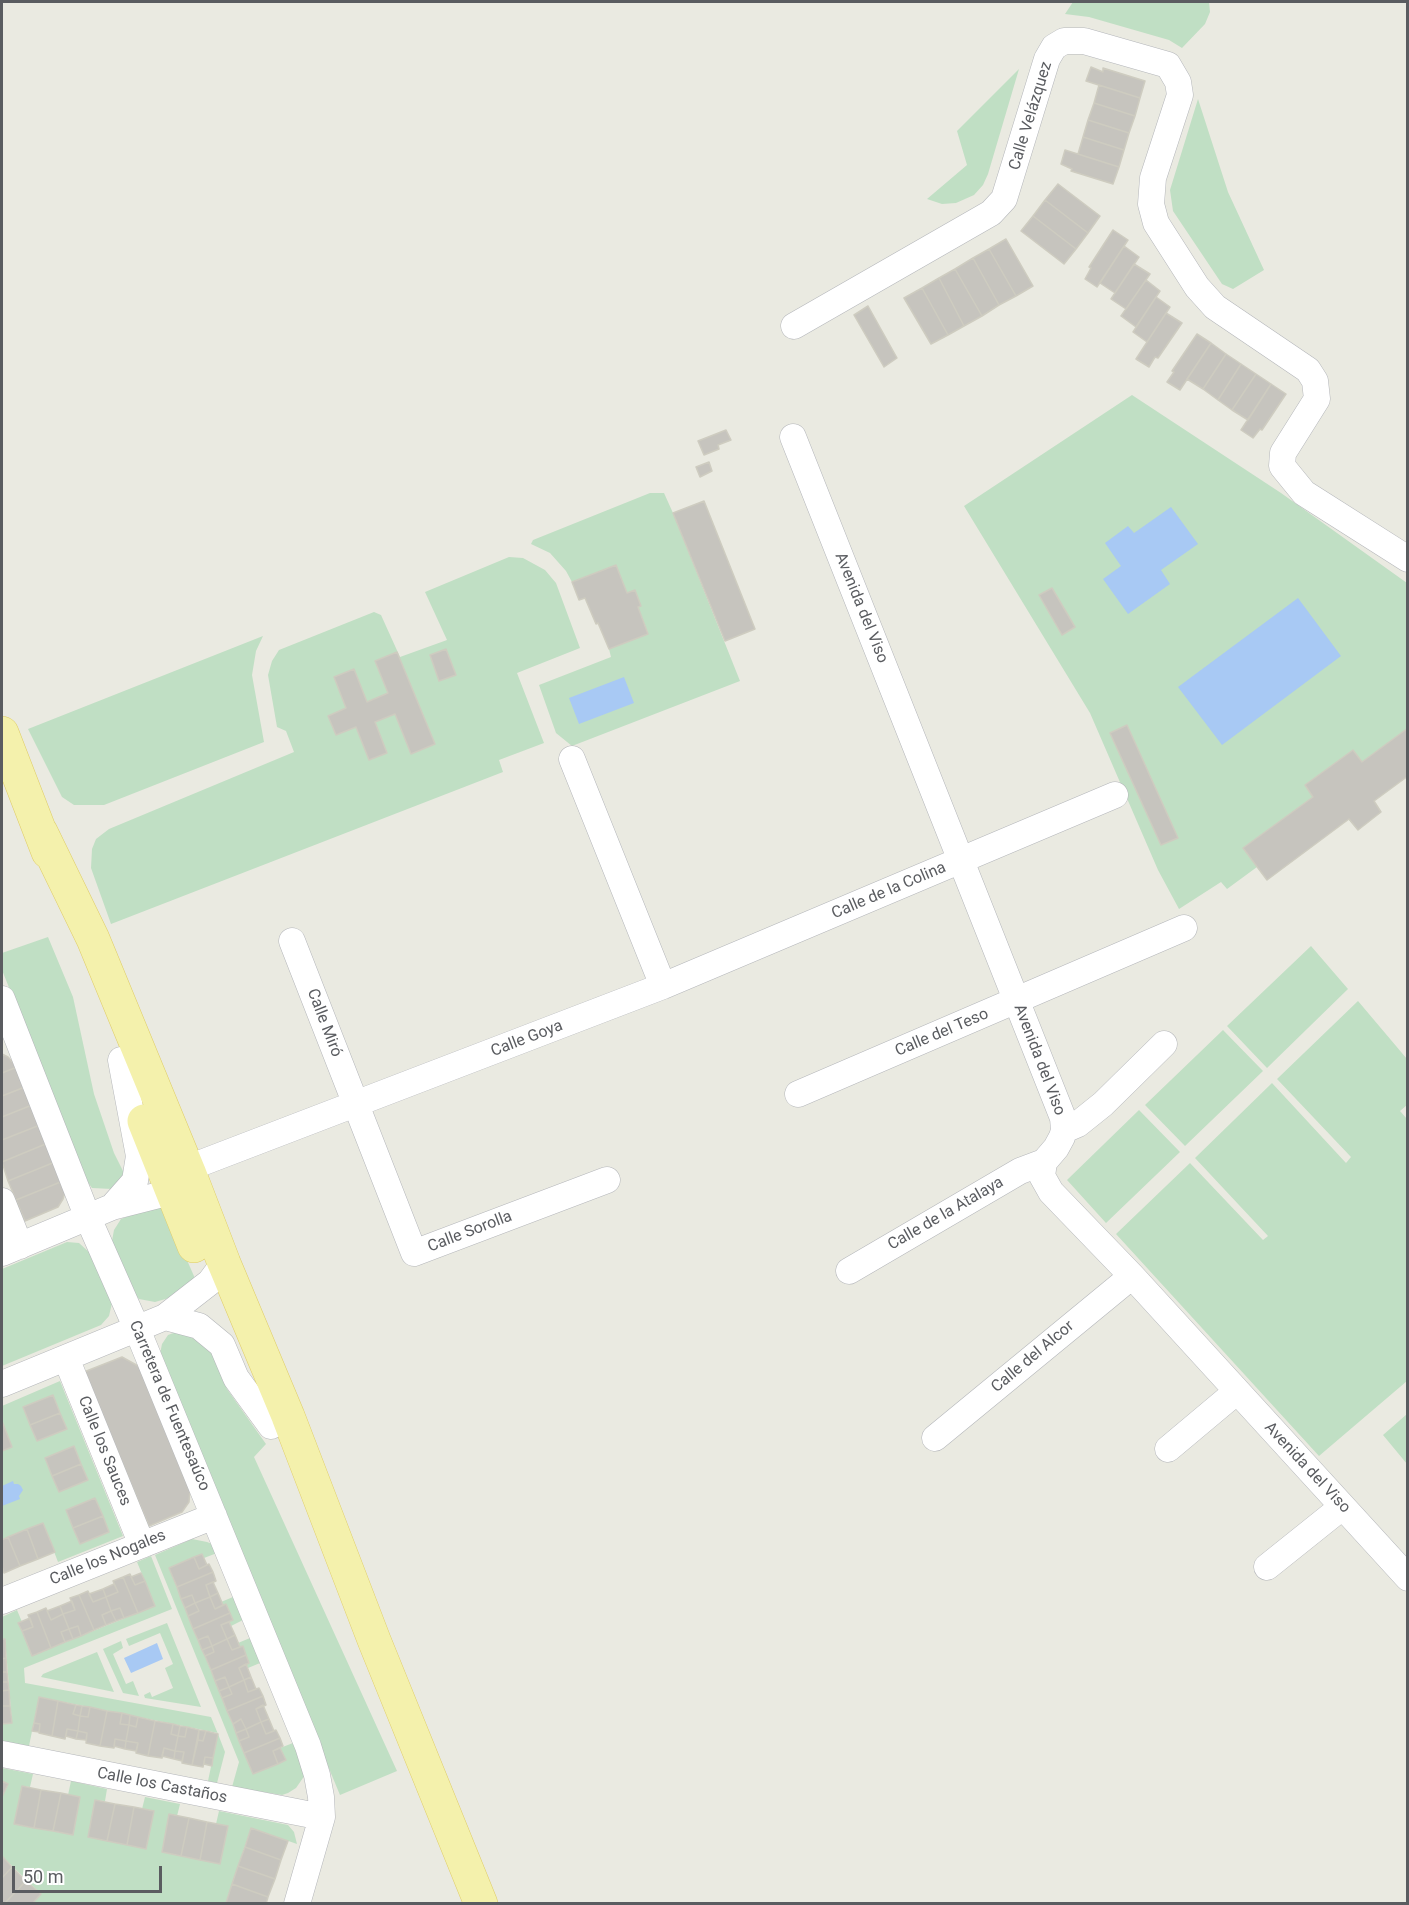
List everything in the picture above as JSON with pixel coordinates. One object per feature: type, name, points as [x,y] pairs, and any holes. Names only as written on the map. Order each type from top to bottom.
[{"type":"main road","points":[[2,733],[41,832],[145,1123],[180,1182]]},
{"type":"main road","points":[[41,832],[93,939],[187,1202],[217,1272],[271,1426],[374,1641]]},
{"type":"main road","points":[[217,1272],[261,1351],[374,1641],[481,1904]]},
{"type":"street","name":"Calle Velázquez","points":[[794,326],[991,213],[998,206],[1004,199],[1010,183],[1047,60],[1054,47],[1064,41],[1084,41],[1168,65],[1178,82],[1180,95],[1153,178],[1151,204],[1156,223],[1197,287],[1215,307],[1308,370],[1315,381],[1317,399],[1283,453],[1282,466],[1304,493],[1407,559]]},
{"type":"street","name":"Avenida del Viso","points":[[793,437],[1063,1118],[1064,1130],[1056,1148],[1044,1162],[1042,1176],[1051,1192],[1132,1276],[1407,1578]]},
{"type":"street","points":[[572,759],[663,986]]},
{"type":"street","name":"Calle de la Colina","points":[[663,986],[1115,795]]},
{"type":"street","name":"Calle del Teso","points":[[798,1094],[1185,928]]},
{"type":"street","name":"Calle Miró","points":[[292,941],[356,1105]]},
{"type":"street","name":"Calle Goya","points":[[112,1207],[180,1182],[196,1165],[663,986]]},
{"type":"street","name":"Carretera de Fuentesaúco","points":[[2,999],[8,1031],[137,1329],[308,1746],[318,1780],[322,1817]]},
{"type":"street","points":[[1064,1130],[1078,1124],[1103,1104],[1164,1044]]},
{"type":"street","points":[[2,1201],[11,1250],[112,1207],[135,1181],[139,1156],[121,1060]]},
{"type":"street","name":"Calle Sorolla","points":[[356,1105],[414,1253],[607,1180]]},
{"type":"street","name":"Calle de la Atalaya","points":[[849,1271],[1020,1171],[1044,1162]]},
{"type":"street","points":[[2,1384],[165,1317],[217,1272]]},
{"type":"street","name":"Calle del Alcor","points":[[935,1438],[1132,1276]]},
{"type":"street","points":[[165,1317],[199,1326],[222,1345],[236,1378],[271,1426]]},
{"type":"street","name":"Calle los Sauces","points":[[66,1358],[142,1545]]},
{"type":"street","points":[[1168,1449],[1236,1392]]},
{"type":"street","points":[[1267,1567],[1342,1507]]},
{"type":"street","name":"Calle los Nogales","points":[[2,1601],[214,1516]]},
{"type":"street","name":"Calle los Castaños","points":[[2,1754],[322,1817]]},
{"type":"street","points":[[297,1904],[322,1817]]},
{"type":"green space","points":[[1073,2],[1209,2],[1210,12],[1205,24],[1182,48],[1169,40],[1089,17],[1065,14]]},
{"type":"green space","points":[[1019,69],[983,185],[974,195],[956,203],[942,204],[927,199],[967,165],[957,131]]},
{"type":"green space","points":[[1198,99],[1228,192],[1264,270],[1233,289],[1222,284],[1173,211],[1170,190]]},
{"type":"green space","points":[[1132,395],[1281,493],[1407,583],[1407,776],[1374,801],[1381,812],[1358,830],[1348,819],[1267,880],[1257,867],[1227,889],[1221,882],[1179,909],[1158,870],[1090,713],[964,506]]},
{"type":"green space","points":[[650,493],[664,493],[740,681],[572,746],[556,733],[539,685],[611,657],[609,649],[648,633],[638,607],[627,593],[616,565],[572,582],[566,571],[550,553],[531,544],[533,540]]},
{"type":"green space","points":[[509,557],[523,558],[545,570],[556,583],[580,648],[517,673],[544,743],[499,760],[503,772],[111,924],[91,868],[92,849],[96,839],[109,829],[294,752],[286,731],[277,727],[268,675],[272,661],[279,650],[374,612],[381,615],[400,657],[447,640],[425,592]]},
{"type":"green space","points":[[263,636],[256,651],[252,675],[264,742],[104,805],[74,805],[62,797],[28,729]]},
{"type":"green space","points":[[48,937],[73,997],[94,1094],[114,1153],[126,1177],[112,1189],[92,1188],[86,1180],[2,970],[2,953]]},
{"type":"green space","points":[[1311,946],[1348,989],[1267,1068],[1227,1026]]},
{"type":"green space","points":[[1358,1001],[1407,1059],[1407,1105],[1400,1111],[1407,1119],[1407,1381],[1319,1456],[1116,1234],[1190,1163],[1263,1240],[1268,1236],[1195,1158],[1272,1083],[1346,1163],[1351,1157],[1277,1079]]},
{"type":"green space","points":[[1223,1030],[1263,1071],[1185,1146],[1145,1105]]},
{"type":"green space","points":[[1139,1110],[1180,1152],[1106,1223],[1067,1180]]},
{"type":"green space","points":[[162,1203],[197,1283],[169,1298],[155,1302],[139,1299],[132,1291],[112,1241],[114,1230],[121,1219]]},
{"type":"green space","points":[[67,1242],[79,1243],[90,1253],[112,1303],[109,1316],[101,1325],[2,1366],[2,1269]]},
{"type":"green space","points":[[179,1331],[191,1334],[210,1348],[227,1389],[266,1444],[254,1457],[397,1771],[340,1795],[159,1359],[162,1344],[168,1335]]},
{"type":"green space","points":[[60,1381],[123,1536],[58,1562],[43,1523],[2,1540],[2,1451],[12,1447],[2,1421],[2,1406]]},
{"type":"green space","points":[[1407,1414],[1407,1464],[1383,1435]]},
{"type":"green space","points":[[192,1539],[212,1544],[217,1553],[204,1558],[202,1554],[169,1568],[253,1774],[285,1760],[280,1748],[293,1743],[305,1775],[296,1788],[288,1793],[282,1795],[232,1787],[239,1762],[155,1555]]},
{"type":"green space","points":[[151,1556],[172,1609],[24,1668],[25,1683],[211,1717],[218,1733],[39,1697],[29,1746],[2,1741],[2,1724],[12,1722],[5,1639],[2,1639],[2,1617],[17,1610],[22,1622],[19,1623],[32,1656],[155,1606],[137,1562]]},
{"type":"green space","points":[[233,1597],[243,1620],[231,1626],[229,1622],[233,1620],[226,1604],[223,1605],[221,1602]]},
{"type":"green space","points":[[167,1623],[201,1707],[145,1698],[144,1695],[150,1692],[152,1697],[173,1688],[165,1668],[173,1664],[160,1633],[129,1646],[126,1639]]},
{"type":"green space","points":[[250,1638],[260,1663],[248,1668],[246,1664],[249,1663],[243,1646],[240,1647],[238,1643]]},
{"type":"green space","points":[[121,1641],[123,1648],[113,1654],[126,1684],[133,1681],[139,1696],[123,1693],[103,1649]]},
{"type":"green space","points":[[97,1652],[114,1692],[41,1677],[43,1674]]},
{"type":"green space","points":[[218,1734],[225,1752],[217,1783],[208,1781]]},
{"type":"green space","points":[[2,1768],[33,1774],[30,1787],[22,1786],[15,1824],[73,1835],[80,1797],[68,1795],[71,1781],[107,1789],[105,1801],[95,1800],[88,1837],[146,1849],[142,1809],[145,1797],[180,1804],[177,1816],[169,1815],[162,1852],[220,1864],[228,1826],[216,1824],[219,1811],[288,1825],[294,1832],[297,1844],[251,1828],[226,1902],[228,1904],[32,1903],[41,1894],[2,1856],[2,1797],[8,1785],[2,1781]]},
{"type":"water","points":[[1171,507],[1198,544],[1161,570],[1170,584],[1128,614],[1103,579],[1121,566],[1105,543],[1128,526],[1134,533]]},
{"type":"water","points":[[1298,598],[1341,656],[1222,745],[1178,687]]},
{"type":"water","points":[[624,677],[634,703],[579,724],[569,698]]},
{"type":"water","points":[[13,1481],[23,1490],[19,1496],[20,1499],[2,1506],[2,1486]]},
{"type":"water","points":[[157,1643],[163,1659],[131,1673],[124,1658]]},
{"type":"building","points":[[1091,67],[1103,72],[1103,68],[1145,81],[1140,98],[1086,81]]},
{"type":"building","points":[[1099,85],[1140,98],[1135,116],[1094,103]]},
{"type":"building","points":[[1094,103],[1135,116],[1129,133],[1088,120]]},
{"type":"building","points":[[1088,120],[1129,133],[1124,150],[1083,137]]},
{"type":"building","points":[[1083,137],[1124,150],[1119,167],[1078,154]]},
{"type":"building","points":[[1065,150],[1119,167],[1113,184],[1071,171],[1072,169],[1061,164]]},
{"type":"building","points":[[1058,184],[1100,216],[1088,233],[1045,200]]},
{"type":"building","points":[[1045,200],[1088,233],[1076,249],[1033,216]]},
{"type":"building","points":[[1033,216],[1076,249],[1064,264],[1021,231]]},
{"type":"building","points":[[1113,230],[1128,240],[1097,287],[1085,279],[1091,268],[1089,267]]},
{"type":"building","points":[[1006,239],[1033,286],[1016,296],[989,249]]},
{"type":"building","points":[[1124,246],[1139,257],[1115,293],[1100,283]]},
{"type":"building","points":[[989,249],[1016,296],[999,305],[973,258]]},
{"type":"building","points":[[973,258],[999,305],[982,316],[955,269]]},
{"type":"building","points":[[1134,264],[1150,274],[1126,309],[1111,299]]},
{"type":"building","points":[[955,269],[982,316],[964,326],[939,278]]},
{"type":"building","points":[[939,278],[964,326],[948,335],[922,288]]},
{"type":"building","points":[[1146,280],[1160,291],[1136,327],[1121,316]]},
{"type":"building","points":[[922,288],[948,335],[931,344],[904,298]]},
{"type":"building","points":[[1156,297],[1170,307],[1147,342],[1133,332]]},
{"type":"building","points":[[868,306],[897,358],[884,367],[854,315]]},
{"type":"building","points":[[1166,313],[1182,323],[1158,358],[1155,357],[1149,367],[1136,359]]},
{"type":"building","points":[[1197,334],[1211,343],[1180,390],[1167,382]]},
{"type":"building","points":[[1211,343],[1226,354],[1203,389],[1187,379]]},
{"type":"building","points":[[1226,354],[1241,364],[1218,400],[1203,389]]},
{"type":"building","points":[[1241,364],[1256,374],[1232,410],[1218,400]]},
{"type":"building","points":[[1256,374],[1271,384],[1248,420],[1232,410]]},
{"type":"building","points":[[1271,384],[1286,394],[1262,430],[1260,429],[1253,438],[1241,430]]},
{"type":"building","points":[[726,430],[731,440],[718,445],[719,449],[704,455],[698,441]]},
{"type":"building","points":[[709,462],[712,471],[700,477],[696,467]]},
{"type":"building","points":[[704,501],[755,629],[725,641],[673,513]]},
{"type":"building","points":[[616,565],[627,593],[635,590],[641,606],[638,607],[648,634],[609,649],[585,598],[579,600],[572,582]]},
{"type":"building","points":[[1052,588],[1075,627],[1062,635],[1039,595]]},
{"type":"building","points":[[446,649],[456,675],[439,681],[430,655]]},
{"type":"building","points":[[397,652],[435,744],[411,754],[395,714],[375,722],[387,753],[369,760],[356,727],[336,735],[328,716],[346,708],[334,677],[354,669],[367,702],[388,693],[375,661]]},
{"type":"building","points":[[1127,725],[1178,838],[1161,845],[1110,733]]},
{"type":"building","points":[[1408,728],[1408,776],[1374,801],[1381,812],[1358,830],[1349,819],[1267,880],[1243,848],[1313,797],[1305,785],[1353,750],[1362,762]]},
{"type":"building","points":[[2,1054],[8,1057],[17,1067],[2,1073]]},
{"type":"building","points":[[17,1067],[25,1087],[2,1096],[2,1073]]},
{"type":"building","points":[[25,1087],[32,1105],[2,1117],[2,1096]]},
{"type":"building","points":[[32,1105],[40,1125],[2,1140],[2,1117]]},
{"type":"building","points":[[40,1125],[48,1143],[2,1162],[2,1140]]},
{"type":"building","points":[[48,1143],[55,1162],[8,1181],[2,1162]]},
{"type":"building","points":[[55,1162],[63,1181],[16,1200],[8,1181]]},
{"type":"building","points":[[63,1181],[66,1189],[58,1207],[25,1221],[16,1200]]},
{"type":"building","points":[[122,1357],[140,1367],[190,1489],[189,1502],[182,1512],[149,1526],[84,1372]]},
{"type":"building","points":[[53,1395],[60,1413],[30,1425],[23,1407]]},
{"type":"building","points":[[60,1413],[67,1429],[37,1441],[30,1425]]},
{"type":"building","points":[[2,1421],[12,1447],[2,1451]]},
{"type":"building","points":[[74,1446],[81,1464],[52,1476],[45,1458]]},
{"type":"building","points":[[81,1464],[88,1480],[59,1492],[52,1476]]},
{"type":"building","points":[[95,1498],[103,1516],[73,1528],[66,1510]]},
{"type":"building","points":[[103,1516],[109,1532],[80,1544],[73,1528]]},
{"type":"building","points":[[43,1523],[55,1552],[38,1559],[27,1529]]},
{"type":"building","points":[[27,1529],[38,1559],[20,1566],[8,1537]]},
{"type":"building","points":[[8,1537],[20,1566],[4,1573],[2,1540]]},
{"type":"building","points":[[202,1554],[207,1565],[199,1569],[194,1557]]},
{"type":"building","points":[[194,1557],[199,1569],[209,1564],[213,1572],[177,1587],[169,1568]]},
{"type":"building","points":[[213,1572],[216,1581],[206,1585],[210,1597],[195,1603],[192,1595],[181,1599],[177,1587]]},
{"type":"building","points":[[141,1573],[145,1581],[135,1585],[131,1577]]},
{"type":"building","points":[[130,1574],[135,1585],[145,1581],[155,1606],[138,1613],[123,1577]]},
{"type":"building","points":[[123,1577],[138,1613],[124,1618],[120,1608],[111,1611],[106,1597],[118,1592],[113,1581]]},
{"type":"building","points":[[213,1582],[218,1593],[210,1597],[206,1585]]},
{"type":"building","points":[[114,1584],[118,1592],[106,1597],[103,1589]]},
{"type":"building","points":[[103,1589],[106,1597],[93,1602],[89,1594]]},
{"type":"building","points":[[88,1591],[93,1602],[106,1597],[111,1611],[102,1615],[106,1625],[94,1630],[79,1595]]},
{"type":"building","points":[[218,1593],[223,1605],[215,1609],[210,1597]]},
{"type":"building","points":[[79,1595],[94,1630],[81,1636],[78,1626],[69,1629],[63,1614],[75,1610],[70,1598]]},
{"type":"building","points":[[192,1595],[195,1603],[185,1608],[181,1599]]},
{"type":"building","points":[[210,1597],[215,1609],[226,1604],[230,1613],[193,1629],[188,1616],[199,1611],[195,1603]]},
{"type":"building","points":[[72,1601],[75,1610],[63,1614],[60,1606]]},
{"type":"building","points":[[195,1603],[199,1611],[188,1616],[185,1608]]},
{"type":"building","points":[[60,1606],[63,1614],[51,1620],[47,1611]]},
{"type":"building","points":[[46,1608],[51,1620],[63,1614],[69,1629],[61,1632],[65,1642],[51,1648],[37,1612]]},
{"type":"building","points":[[120,1608],[124,1618],[116,1621],[111,1611]]},
{"type":"building","points":[[111,1611],[116,1621],[106,1625],[102,1615]]},
{"type":"building","points":[[37,1612],[51,1648],[32,1656],[22,1631],[33,1627],[28,1615]]},
{"type":"building","points":[[230,1613],[233,1620],[221,1625],[227,1639],[212,1646],[208,1636],[198,1640],[193,1629]]},
{"type":"building","points":[[30,1618],[33,1627],[22,1631],[18,1623]]},
{"type":"building","points":[[229,1622],[235,1635],[227,1639],[221,1625]]},
{"type":"building","points":[[78,1626],[81,1636],[73,1639],[69,1629]]},
{"type":"building","points":[[69,1629],[73,1639],[65,1642],[61,1632]]},
{"type":"building","points":[[235,1635],[240,1647],[232,1650],[227,1639]]},
{"type":"building","points":[[208,1636],[212,1646],[202,1650],[198,1640]]},
{"type":"building","points":[[2,1639],[5,1639],[6,1658],[2,1659]]},
{"type":"building","points":[[227,1639],[232,1650],[243,1646],[246,1655],[211,1670],[205,1656],[214,1652],[212,1646]]},
{"type":"building","points":[[212,1646],[214,1652],[205,1656],[202,1650]]},
{"type":"building","points":[[246,1655],[249,1663],[239,1668],[244,1680],[229,1687],[225,1677],[215,1681],[211,1670]]},
{"type":"building","points":[[6,1658],[7,1672],[2,1672],[2,1659]]},
{"type":"building","points":[[246,1664],[251,1677],[244,1680],[239,1668]]},
{"type":"building","points":[[2,1672],[7,1672],[8,1682],[2,1682]]},
{"type":"building","points":[[225,1677],[229,1687],[219,1691],[215,1681]]},
{"type":"building","points":[[251,1677],[256,1689],[248,1692],[244,1680]]},
{"type":"building","points":[[244,1680],[248,1692],[259,1688],[263,1696],[227,1711],[222,1698],[232,1694],[229,1687]]},
{"type":"building","points":[[2,1682],[8,1682],[9,1690],[2,1691]]},
{"type":"building","points":[[229,1687],[232,1694],[222,1698],[219,1691]]},
{"type":"building","points":[[9,1690],[10,1706],[2,1706],[2,1691]]},
{"type":"building","points":[[263,1696],[266,1705],[256,1709],[261,1722],[246,1729],[241,1719],[233,1724],[227,1711]]},
{"type":"building","points":[[39,1697],[58,1701],[52,1736],[39,1733],[40,1724],[34,1723]]},
{"type":"building","points":[[58,1701],[76,1705],[73,1714],[80,1716],[78,1731],[67,1729],[65,1739],[52,1736]]},
{"type":"building","points":[[76,1705],[82,1706],[80,1716],[73,1714]]},
{"type":"building","points":[[263,1705],[269,1719],[261,1722],[256,1709]]},
{"type":"building","points":[[2,1706],[10,1706],[12,1723],[2,1724]]},
{"type":"building","points":[[82,1706],[90,1707],[88,1717],[80,1716]]},
{"type":"building","points":[[90,1707],[107,1711],[100,1746],[86,1743],[87,1733],[78,1731],[80,1716],[88,1717]]},
{"type":"building","points":[[107,1711],[122,1713],[120,1724],[129,1725],[126,1741],[115,1739],[114,1748],[100,1746]]},
{"type":"building","points":[[122,1713],[130,1715],[129,1725],[120,1724]]},
{"type":"building","points":[[130,1715],[138,1717],[136,1727],[129,1725]]},
{"type":"building","points":[[138,1717],[155,1721],[148,1756],[136,1753],[138,1743],[126,1741],[129,1725],[136,1727]]},
{"type":"building","points":[[241,1719],[246,1729],[236,1733],[233,1724]]},
{"type":"building","points":[[269,1719],[274,1731],[266,1734],[261,1722]]},
{"type":"building","points":[[155,1721],[173,1724],[171,1734],[178,1736],[175,1751],[164,1748],[162,1758],[148,1756]]},
{"type":"building","points":[[261,1722],[266,1734],[276,1730],[280,1738],[244,1753],[239,1741],[249,1737],[246,1729]]},
{"type":"building","points":[[34,1723],[40,1724],[39,1732],[32,1731]]},
{"type":"building","points":[[173,1724],[180,1726],[178,1736],[171,1734]]},
{"type":"building","points":[[180,1726],[187,1727],[185,1737],[178,1736]]},
{"type":"building","points":[[187,1727],[199,1730],[192,1765],[182,1763],[184,1752],[175,1751],[178,1736],[185,1737]]},
{"type":"building","points":[[67,1729],[78,1731],[76,1739],[66,1736]]},
{"type":"building","points":[[246,1729],[249,1737],[239,1741],[236,1733]]},
{"type":"building","points":[[199,1730],[206,1731],[203,1741],[198,1740]]},
{"type":"building","points":[[78,1731],[87,1733],[86,1740],[76,1739]]},
{"type":"building","points":[[206,1731],[218,1734],[213,1758],[205,1757],[203,1767],[192,1765],[198,1740],[203,1741]]},
{"type":"building","points":[[280,1738],[283,1746],[273,1751],[278,1764],[253,1774],[244,1753]]},
{"type":"building","points":[[115,1739],[126,1741],[125,1749],[114,1746]]},
{"type":"building","points":[[126,1741],[138,1743],[136,1751],[125,1749]]},
{"type":"building","points":[[164,1748],[175,1751],[174,1759],[162,1756]]},
{"type":"building","points":[[280,1748],[286,1760],[278,1764],[273,1751]]},
{"type":"building","points":[[175,1751],[184,1752],[182,1761],[174,1759]]},
{"type":"building","points":[[205,1757],[213,1758],[212,1766],[204,1764]]},
{"type":"building","points":[[2,1781],[8,1784],[2,1797]]},
{"type":"building","points":[[22,1786],[41,1790],[34,1828],[14,1824]]},
{"type":"building","points":[[41,1790],[61,1793],[53,1831],[34,1828]]},
{"type":"building","points":[[61,1793],[80,1797],[73,1835],[53,1831]]},
{"type":"building","points":[[95,1800],[115,1804],[107,1841],[88,1837]]},
{"type":"building","points":[[115,1804],[134,1807],[127,1845],[107,1841]]},
{"type":"building","points":[[134,1807],[154,1811],[146,1849],[127,1845]]},
{"type":"building","points":[[169,1814],[189,1818],[181,1856],[162,1852]]},
{"type":"building","points":[[189,1818],[207,1822],[200,1860],[181,1856]]},
{"type":"building","points":[[207,1822],[228,1826],[220,1864],[200,1860]]},
{"type":"building","points":[[251,1828],[288,1841],[281,1860],[245,1847]]},
{"type":"building","points":[[245,1847],[281,1860],[275,1879],[238,1866]]},
{"type":"building","points":[[2,1856],[12,1867],[2,1878]]},
{"type":"building","points":[[238,1866],[275,1879],[268,1897],[232,1884]]},
{"type":"building","points":[[12,1867],[26,1881],[2,1904],[2,1878]]},
{"type":"building","points":[[26,1881],[41,1894],[32,1904],[4,1904]]},
{"type":"building","points":[[232,1884],[268,1897],[266,1904],[226,1903]]}]
